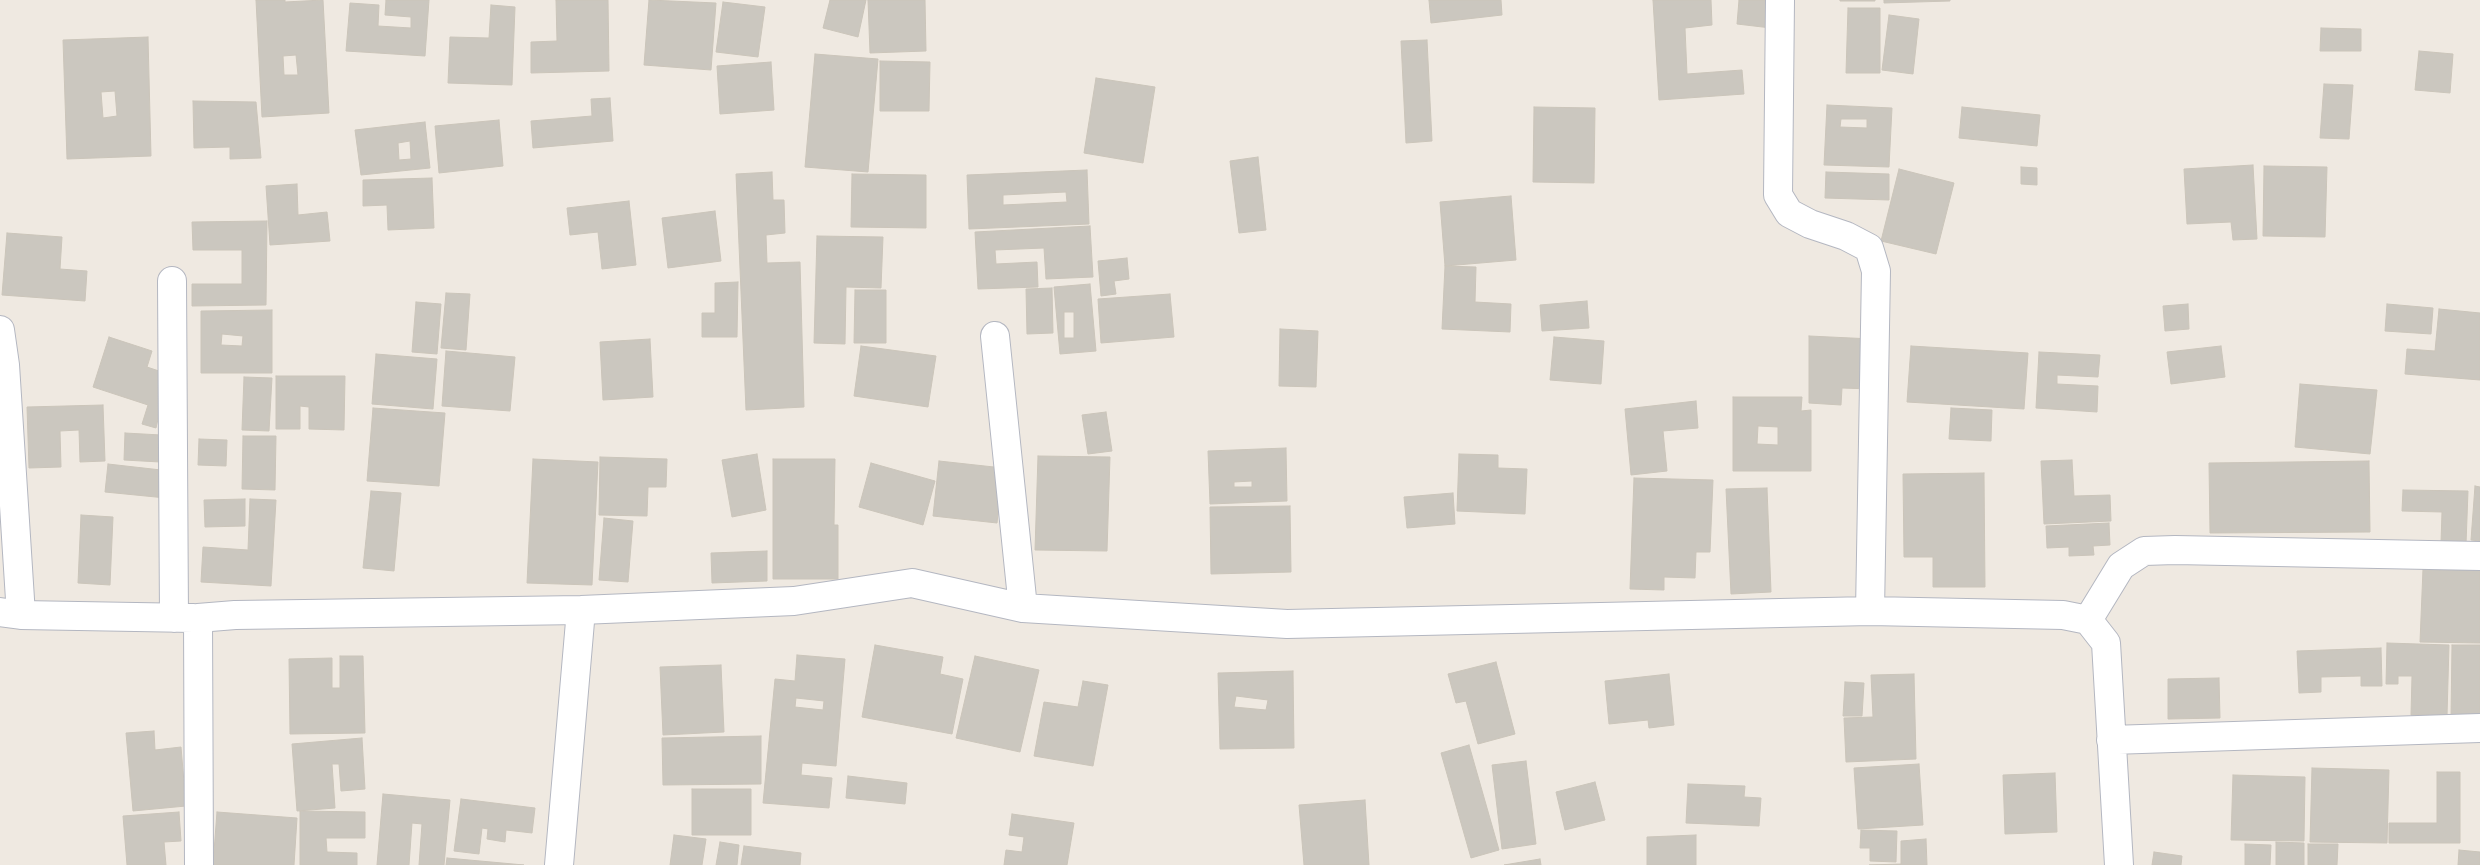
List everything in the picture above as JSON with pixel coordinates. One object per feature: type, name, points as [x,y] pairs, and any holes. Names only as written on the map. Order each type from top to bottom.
[{"type":"street","points":[[1780,0],[1778,195],[1789,213],[1810,224],[1846,236],[1869,248],[1876,271],[1870,611]]},
{"type":"street","points":[[172,280],[186,618],[199,865]]},
{"type":"street","points":[[0,330],[5,365],[10,614],[186,618],[234,615],[581,610],[794,600],[912,583],[1023,608],[1287,624],[1870,611],[2063,615],[2088,620],[2106,643],[2118,865]]},
{"type":"street","points":[[995,336],[1023,608]]},
{"type":"street","points":[[2088,620],[2121,566],[2144,551],[2480,556]]},
{"type":"street","points":[[559,865],[581,610]]},
{"type":"street","points":[[2111,740],[2480,728]]},
{"type":"building","points":[[256,0],[285,0],[285,2],[323,0],[329,113],[262,117]],"holes":[[[296,55],[298,75],[284,75],[283,56]]]},
{"type":"building","points":[[386,0],[429,0],[425,56],[346,51],[350,3],[379,5],[378,26],[411,28],[411,17],[385,15]]},
{"type":"building","points":[[556,0],[608,0],[609,71],[531,73],[531,42],[557,41]]},
{"type":"building","points":[[649,0],[716,3],[711,70],[644,65]]},
{"type":"building","points":[[830,0],[866,0],[858,37],[823,28]]},
{"type":"building","points":[[868,0],[925,0],[926,51],[870,53]]},
{"type":"building","points":[[1429,0],[1501,0],[1502,15],[1431,23]]},
{"type":"building","points":[[1653,0],[1711,0],[1712,25],[1685,28],[1687,74],[1742,70],[1744,94],[1659,100]]},
{"type":"building","points":[[1739,0],[1775,0],[1771,28],[1737,24]]},
{"type":"building","points":[[1875,0],[1875,1],[1840,1]]},
{"type":"building","points":[[1884,0],[1950,0],[1950,1],[1884,3]]},
{"type":"building","points":[[723,2],[765,7],[758,57],[716,52]]},
{"type":"building","points":[[491,5],[515,7],[512,85],[448,83],[450,37],[489,38]]},
{"type":"building","points":[[1848,8],[1880,8],[1880,73],[1846,73]]},
{"type":"building","points":[[1889,15],[1919,19],[1913,74],[1882,70]]},
{"type":"building","points":[[2321,28],[2361,29],[2361,51],[2320,51]]},
{"type":"building","points":[[148,37],[151,156],[67,159],[63,40]],"holes":[[[115,91],[117,116],[103,118],[101,92]]]},
{"type":"building","points":[[1427,40],[1432,141],[1406,143],[1401,41]]},
{"type":"building","points":[[2419,51],[2453,54],[2450,93],[2415,90]]},
{"type":"building","points":[[815,54],[878,59],[868,172],[805,167]]},
{"type":"building","points":[[880,61],[930,62],[929,111],[880,111]]},
{"type":"building","points":[[771,62],[774,110],[720,114],[717,66]]},
{"type":"building","points":[[1096,78],[1155,87],[1143,163],[1084,153]]},
{"type":"building","points":[[2324,84],[2353,85],[2349,139],[2320,138]]},
{"type":"building","points":[[610,98],[613,141],[533,148],[531,121],[592,116],[591,99]]},
{"type":"building","points":[[193,101],[256,102],[261,158],[230,159],[230,147],[194,148]]},
{"type":"building","points":[[1827,105],[1892,108],[1889,167],[1824,165]],"holes":[[[1841,119],[1867,119],[1867,128],[1840,127]]]},
{"type":"building","points":[[1534,107],[1595,108],[1594,183],[1533,182]]},
{"type":"building","points":[[1962,107],[2040,115],[2037,146],[1959,138]]},
{"type":"building","points":[[499,120],[503,166],[439,173],[435,126]]},
{"type":"building","points":[[425,122],[430,168],[361,175],[355,130]],"holes":[[[410,141],[411,159],[399,160],[398,143]]]},
{"type":"building","points":[[1258,157],[1266,230],[1239,233],[1230,161]]},
{"type":"building","points":[[2253,165],[2257,239],[2233,240],[2231,222],[2187,224],[2184,169]]},
{"type":"building","points":[[2264,166],[2327,167],[2325,237],[2263,236]]},
{"type":"building","points":[[2021,167],[2037,168],[2037,185],[2021,184]]},
{"type":"building","points":[[1899,169],[1954,183],[1936,254],[1881,241]]},
{"type":"building","points":[[1087,170],[1089,224],[969,229],[967,175]],"holes":[[[1066,192],[1067,202],[1003,205],[1003,195]]]},
{"type":"building","points":[[772,172],[773,200],[784,200],[785,233],[766,235],[767,263],[800,262],[804,407],[746,410],[736,174]]},
{"type":"building","points":[[1826,172],[1889,174],[1889,200],[1825,198]]},
{"type":"building","points":[[852,174],[926,175],[926,228],[851,227]]},
{"type":"building","points":[[432,178],[434,228],[388,230],[387,205],[363,206],[363,180]]},
{"type":"building","points":[[297,184],[298,215],[327,212],[330,241],[270,245],[266,186]]},
{"type":"building","points":[[1511,196],[1516,260],[1445,266],[1440,202]]},
{"type":"building","points":[[629,201],[636,265],[602,269],[598,232],[570,235],[567,208]]},
{"type":"building","points":[[715,211],[721,261],[668,268],[662,218]]},
{"type":"building","points":[[267,221],[266,305],[192,306],[192,284],[242,284],[242,250],[193,250],[192,222]]},
{"type":"building","points":[[1090,226],[1093,277],[1046,279],[1044,248],[995,250],[996,264],[1037,262],[1038,287],[978,289],[975,232]]},
{"type":"building","points":[[7,233],[62,237],[60,269],[87,271],[85,301],[2,295]]},
{"type":"building","points":[[817,236],[883,237],[881,288],[846,287],[845,344],[814,343]]},
{"type":"building","points":[[1127,258],[1129,279],[1114,281],[1116,294],[1101,296],[1098,261]]},
{"type":"building","points":[[1445,266],[1476,267],[1475,302],[1511,304],[1510,332],[1442,329]]},
{"type":"building","points":[[738,282],[737,337],[702,337],[702,313],[715,313],[715,283]]},
{"type":"building","points":[[1090,284],[1096,351],[1060,354],[1054,287]],"holes":[[[1064,312],[1074,312],[1074,338],[1064,338]]]},
{"type":"building","points":[[1052,288],[1053,333],[1027,334],[1026,289]]},
{"type":"building","points":[[855,290],[886,290],[886,343],[854,343]]},
{"type":"building","points":[[446,293],[470,294],[466,350],[441,348]]},
{"type":"building","points":[[1170,294],[1174,337],[1101,343],[1098,299]]},
{"type":"building","points":[[1587,301],[1589,328],[1542,331],[1540,305]]},
{"type":"building","points":[[416,302],[441,304],[437,354],[412,352]]},
{"type":"building","points":[[2188,304],[2189,329],[2165,331],[2163,306]]},
{"type":"building","points":[[2387,304],[2433,308],[2431,334],[2385,331]]},
{"type":"building","points":[[2439,309],[2480,313],[2480,380],[2405,374],[2407,349],[2435,351]]},
{"type":"building","points":[[272,310],[272,373],[201,373],[201,311]],"holes":[[[222,334],[243,336],[242,346],[221,345]]]},
{"type":"building","points":[[1280,329],[1318,331],[1316,387],[1279,386]]},
{"type":"building","points":[[1809,336],[1872,339],[1870,389],[1842,388],[1841,405],[1809,403]]},
{"type":"building","points":[[109,337],[152,351],[147,367],[168,374],[156,428],[142,424],[148,405],[93,387]]},
{"type":"building","points":[[1554,337],[1604,341],[1601,384],[1550,380]]},
{"type":"building","points":[[650,339],[653,397],[603,400],[600,342]]},
{"type":"building","points":[[861,346],[936,356],[928,407],[854,396]]},
{"type":"building","points":[[1911,346],[2028,353],[2024,409],[1907,402]]},
{"type":"building","points":[[2221,346],[2225,377],[2171,384],[2167,352]]},
{"type":"building","points":[[446,351],[515,357],[510,411],[442,406]]},
{"type":"building","points":[[2039,352],[2100,355],[2098,377],[2057,375],[2057,384],[2098,386],[2097,412],[2036,408]]},
{"type":"building","points":[[376,354],[437,359],[433,409],[372,404]]},
{"type":"building","points":[[276,376],[345,376],[344,430],[309,429],[309,407],[300,406],[300,429],[276,429]]},
{"type":"building","points":[[244,377],[272,378],[269,431],[242,430]]},
{"type":"building","points":[[2300,384],[2377,390],[2370,454],[2295,447]]},
{"type":"building","points":[[1733,397],[1802,397],[1801,411],[1811,410],[1811,471],[1733,471]],"holes":[[[1758,426],[1778,427],[1778,445],[1757,444]]]},
{"type":"building","points":[[1696,401],[1698,428],[1663,431],[1667,471],[1631,475],[1625,409]]},
{"type":"building","points":[[103,405],[105,461],[80,462],[79,430],[60,431],[61,467],[29,468],[27,407]]},
{"type":"building","points":[[373,408],[445,413],[439,486],[367,481]]},
{"type":"building","points":[[1951,408],[1992,410],[1991,441],[1949,439]]},
{"type":"building","points":[[1106,412],[1112,451],[1088,454],[1082,415]]},
{"type":"building","points":[[125,433],[161,435],[160,462],[124,460]]},
{"type":"building","points":[[243,436],[276,436],[275,490],[242,489]]},
{"type":"building","points":[[199,439],[227,440],[226,466],[198,465]]},
{"type":"building","points":[[1286,448],[1287,501],[1210,504],[1208,451]],"holes":[[[1252,481],[1252,487],[1234,487],[1234,482]]]},
{"type":"building","points":[[757,454],[766,510],[732,517],[722,460]]},
{"type":"building","points":[[1459,454],[1498,455],[1498,468],[1527,469],[1525,514],[1457,511]]},
{"type":"building","points":[[1038,456],[1110,457],[1107,551],[1035,550]]},
{"type":"building","points":[[600,457],[667,459],[666,487],[648,487],[647,516],[599,515]]},
{"type":"building","points":[[533,459],[598,462],[592,585],[527,583]]},
{"type":"building","points":[[773,459],[835,459],[834,525],[838,525],[838,579],[773,579]]},
{"type":"building","points":[[2072,460],[2074,496],[2110,495],[2111,521],[2044,524],[2041,461]]},
{"type":"building","points":[[939,461],[1003,468],[997,523],[933,516]]},
{"type":"building","points":[[2369,461],[2370,532],[2210,533],[2209,463]]},
{"type":"building","points":[[871,463],[935,481],[923,525],[859,507]]},
{"type":"building","points":[[108,464],[170,471],[166,498],[105,492]]},
{"type":"building","points":[[1984,473],[1985,587],[1933,587],[1933,557],[1904,557],[1903,474]]},
{"type":"building","points":[[1634,478],[1713,480],[1710,552],[1696,552],[1695,578],[1664,577],[1664,590],[1630,589]]},
{"type":"building","points":[[2475,486],[2480,487],[2480,541],[2471,540]]},
{"type":"building","points":[[1767,488],[1771,592],[1731,594],[1726,489]]},
{"type":"building","points":[[2403,490],[2468,491],[2466,544],[2441,543],[2442,512],[2402,511]]},
{"type":"building","points":[[371,491],[401,493],[394,571],[363,568]]},
{"type":"building","points":[[1453,493],[1455,524],[1407,528],[1404,497]]},
{"type":"building","points":[[245,499],[245,526],[205,527],[204,500]]},
{"type":"building","points":[[250,499],[276,500],[271,586],[201,582],[203,547],[248,550]]},
{"type":"building","points":[[1290,506],[1291,572],[1211,574],[1210,507]]},
{"type":"building","points":[[81,515],[113,517],[110,585],[78,583]]},
{"type":"building","points":[[604,518],[633,521],[628,582],[599,580]]},
{"type":"building","points":[[2109,523],[2110,545],[2093,546],[2094,555],[2069,556],[2069,547],[2047,548],[2046,526]]},
{"type":"building","points":[[767,551],[767,581],[712,583],[711,553]]},
{"type":"building","points":[[2423,569],[2480,570],[2480,643],[2420,642]]},
{"type":"building","points":[[2387,643],[2449,645],[2447,716],[2411,715],[2412,676],[2398,676],[2398,684],[2386,684]]},
{"type":"building","points":[[875,645],[943,657],[940,674],[963,679],[952,734],[862,717]]},
{"type":"building","points":[[2452,645],[2480,645],[2480,718],[2451,718]]},
{"type":"building","points":[[2381,648],[2382,686],[2361,686],[2361,676],[2321,677],[2321,692],[2299,693],[2297,651]]},
{"type":"building","points":[[797,655],[845,659],[836,766],[802,763],[801,775],[832,778],[829,808],[763,803],[775,679],[795,681]],"holes":[[[796,698],[824,701],[823,710],[795,707]]]},
{"type":"building","points":[[340,656],[363,656],[365,733],[290,734],[289,659],[332,658],[332,688],[340,688]]},
{"type":"building","points":[[975,656],[1039,670],[1020,752],[956,738]]},
{"type":"building","points":[[1496,662],[1515,734],[1478,744],[1466,701],[1456,703],[1448,674]]},
{"type":"building","points":[[721,665],[724,732],[663,735],[660,667]]},
{"type":"building","points":[[1293,671],[1294,748],[1220,749],[1218,673]],"holes":[[[1236,696],[1268,700],[1266,710],[1234,707]]]},
{"type":"building","points":[[1669,674],[1674,725],[1649,728],[1648,720],[1609,724],[1605,681]]},
{"type":"building","points":[[1914,674],[1916,759],[1846,762],[1844,718],[1873,717],[1871,675]]},
{"type":"building","points":[[2219,678],[2220,718],[2168,719],[2168,679]]},
{"type":"building","points":[[1083,681],[1108,685],[1093,766],[1034,756],[1044,702],[1078,707]]},
{"type":"building","points":[[1845,682],[1864,683],[1862,716],[1843,716]]},
{"type":"building","points":[[154,731],[155,750],[181,747],[186,806],[133,811],[126,733]]},
{"type":"building","points":[[761,736],[761,784],[663,785],[662,738]]},
{"type":"building","points":[[362,738],[365,789],[341,791],[339,764],[332,764],[335,808],[297,811],[292,744]]},
{"type":"building","points":[[1469,745],[1499,850],[1471,858],[1441,753]]},
{"type":"building","points":[[1526,761],[1536,844],[1502,849],[1492,765]]},
{"type":"building","points":[[1919,764],[1923,825],[1858,829],[1854,768]]},
{"type":"building","points":[[2312,768],[2389,770],[2387,843],[2310,842]]},
{"type":"building","points":[[2437,772],[2460,772],[2460,843],[2389,843],[2389,823],[2437,823]]},
{"type":"building","points":[[2055,773],[2057,832],[2005,834],[2003,775]]},
{"type":"building","points":[[2233,775],[2305,777],[2304,841],[2231,840]]},
{"type":"building","points":[[848,776],[907,783],[905,804],[846,798]]},
{"type":"building","points":[[1595,782],[1605,820],[1565,830],[1556,792]]},
{"type":"building","points":[[1688,784],[1745,786],[1744,797],[1761,798],[1759,826],[1686,823]]},
{"type":"building","points":[[692,789],[751,789],[751,835],[692,835]]},
{"type":"building","points":[[383,794],[450,800],[444,865],[419,865],[422,824],[412,823],[409,865],[377,865]]},
{"type":"building","points":[[461,799],[535,808],[532,833],[506,830],[505,842],[487,839],[488,829],[482,828],[479,854],[454,851]]},
{"type":"building","points":[[1365,800],[1369,865],[1304,865],[1299,805]]},
{"type":"building","points":[[300,811],[365,812],[365,838],[326,838],[327,852],[357,853],[357,865],[300,865]]},
{"type":"building","points":[[179,812],[181,841],[164,842],[166,865],[127,865],[123,816]]},
{"type":"building","points":[[217,812],[297,818],[294,865],[213,865]]},
{"type":"building","points":[[1012,814],[1074,823],[1067,865],[1004,865],[1006,850],[1022,852],[1024,837],[1009,835]]},
{"type":"building","points":[[1861,830],[1897,831],[1896,862],[1870,861],[1870,848],[1860,848]]},
{"type":"building","points":[[674,835],[706,839],[702,865],[670,865]]},
{"type":"building","points":[[1696,835],[1696,865],[1647,865],[1647,837]]},
{"type":"building","points":[[1926,839],[1927,865],[1869,865],[1901,864],[1901,841]]},
{"type":"building","points":[[720,842],[739,845],[737,865],[716,865]]},
{"type":"building","points":[[2276,842],[2304,843],[2304,865],[2276,865]]},
{"type":"building","points":[[2245,844],[2271,845],[2270,865],[2245,865]]},
{"type":"building","points":[[2308,844],[2338,844],[2337,865],[2308,865]]},
{"type":"building","points":[[744,846],[801,853],[800,865],[741,865]]},
{"type":"building","points":[[2459,850],[2480,852],[2480,865],[2458,865]]},
{"type":"building","points":[[2154,852],[2182,856],[2181,865],[2152,865]]},
{"type":"building","points":[[447,858],[524,865],[446,865]]},
{"type":"building","points":[[1540,859],[1541,865],[1504,865]]}]
